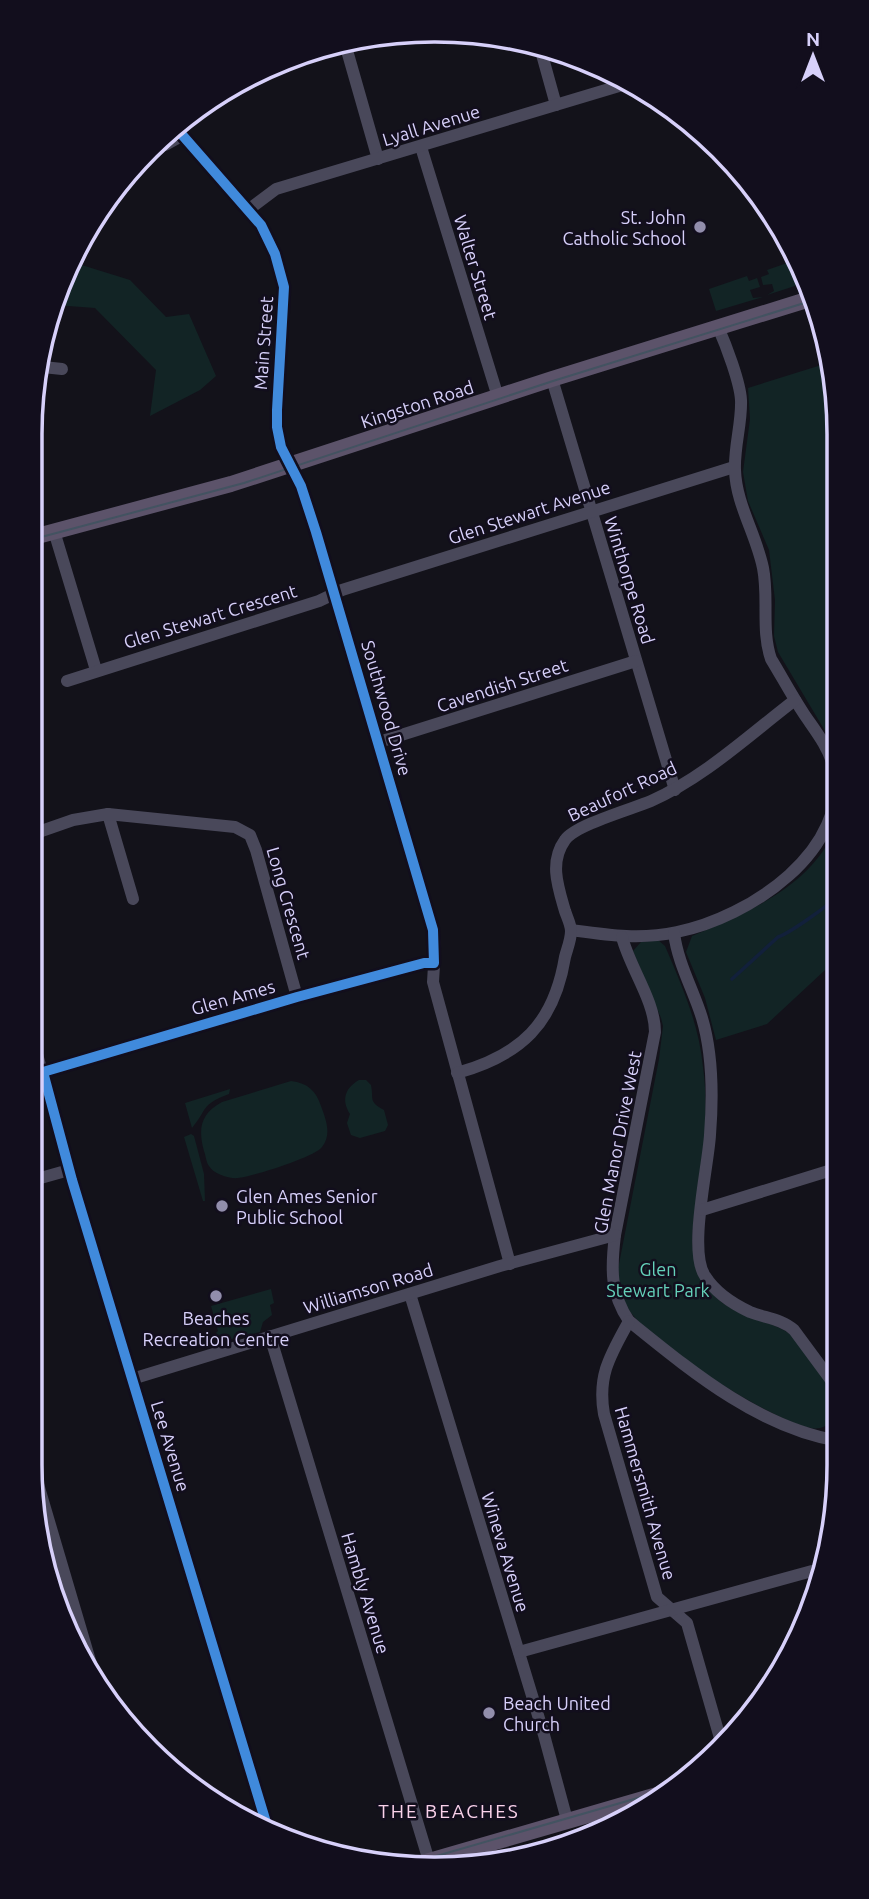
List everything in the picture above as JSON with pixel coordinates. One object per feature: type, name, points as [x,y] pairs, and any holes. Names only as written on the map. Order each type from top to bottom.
[{"type":"main road","name":"Kingston Road","points":[[42,534],[290,466],[552,379],[803,301]]},
{"type":"main road","points":[[475,1855],[567,1820],[605,1818]]},
{"type":"street","points":[[347,52],[378,159]]},
{"type":"street","points":[[543,57],[556,105]]},
{"type":"street","name":"Lyall Avenue","points":[[248,210],[276,189],[616,87]]},
{"type":"street","name":"Main Street","points":[[182,134],[261,225],[269,240],[284,287],[276,426],[283,454],[290,466]]},
{"type":"street","name":"Walter Street","points":[[421,147],[498,397]]},
{"type":"street","points":[[718,327],[741,398],[734,467],[736,491],[763,569],[767,600],[767,647],[771,659],[827,753]]},
{"type":"street","points":[[48,368],[62,369]]},
{"type":"street","name":"Winthorpe Road","points":[[552,379],[675,790]]},
{"type":"street","name":"Southwood Drive","points":[[290,466],[301,486],[335,594],[433,930],[433,982],[510,1264]]},
{"type":"street","name":"Glen Stewart Avenue","points":[[335,594],[734,467]]},
{"type":"street","points":[[54,531],[96,670]]},
{"type":"street","name":"Glen Stewart Crescent","points":[[67,681],[335,594]]},
{"type":"street","name":"Cavendish Street","points":[[379,742],[636,661]]},
{"type":"street","name":"Beaufort Road","points":[[457,1073],[492,1061],[517,1048],[539,1025],[559,988],[571,930],[555,870],[558,850],[567,836],[675,790],[708,768],[795,700]]},
{"type":"street","points":[[108,814],[133,900]]},
{"type":"street","name":"Long Crescent","points":[[42,831],[73,820],[108,814],[235,827],[250,835],[257,850],[297,997]]},
{"type":"street","points":[[571,930],[622,937],[674,933],[700,926],[753,902],[776,888],[818,842],[827,822]]},
{"type":"street","points":[[674,933],[678,959],[701,1015],[709,1043],[710,1131],[697,1252],[706,1278],[734,1303],[750,1312],[784,1323],[794,1330],[827,1375]]},
{"type":"street","name":"Glen Manor Drive West","points":[[622,937],[627,958],[652,1011],[655,1032],[615,1235],[611,1267],[614,1291],[620,1308],[629,1321],[684,1365],[743,1403],[816,1437],[827,1439]]},
{"type":"street","name":"Glen Ames","points":[[43,1072],[297,997],[424,963],[434,963]]},
{"type":"street","name":"Lee Avenue","points":[[42,1069],[69,1170],[265,1819]]},
{"type":"street","points":[[42,1178],[69,1170]]},
{"type":"street","points":[[702,1210],[827,1171]]},
{"type":"street","name":"Williamson Road","points":[[132,1379],[510,1264],[615,1235]]},
{"type":"street","name":"Wineva Avenue","points":[[410,1294],[567,1820]]},
{"type":"street","name":"Hammersmith Avenue","points":[[629,1321],[611,1352],[605,1370],[602,1402],[657,1597],[687,1623],[719,1735]]},
{"type":"street","name":"Hambly Avenue","points":[[270,1336],[422,1857]]},
{"type":"street","points":[[44,1504],[87,1646]]},
{"type":"street","points":[[519,1652],[812,1571]]},
{"type":"green space","points":[[788,263],[797,285],[767,295],[774,291],[772,284],[763,285],[761,277],[769,274],[767,270]]},
{"type":"green space","points":[[80,265],[130,280],[166,317],[189,314],[216,376],[200,390],[150,416],[156,370],[95,308],[64,306]]},
{"type":"green space","points":[[747,276],[749,281],[757,278],[760,287],[750,290],[753,298],[763,297],[716,311],[709,289]]},
{"type":"green space","points":[[820,365],[827,434],[827,734],[778,652],[774,636],[775,600],[769,550],[748,501],[743,472],[750,419],[748,388]]},
{"type":"green space","points":[[827,844],[827,968],[767,1024],[716,1040],[705,998],[686,952],[692,936],[777,894],[813,864]]},
{"type":"green space","name":"Glen Stewart Park","points":[[658,940],[665,946],[689,1005],[701,1051],[705,1124],[693,1227],[695,1260],[700,1276],[710,1291],[729,1307],[793,1336],[827,1382],[827,1425],[823,1427],[811,1428],[769,1411],[686,1361],[642,1325],[629,1310],[622,1295],[618,1269],[663,1026],[633,951],[641,942]]},
{"type":"green space","points":[[359,1080],[366,1080],[371,1085],[373,1100],[384,1110],[388,1125],[385,1131],[360,1138],[351,1135],[347,1123],[350,1114],[345,1099],[350,1087]]},
{"type":"green space","points":[[291,1081],[307,1086],[319,1101],[327,1127],[327,1137],[322,1147],[296,1161],[245,1177],[226,1177],[211,1169],[201,1136],[202,1123],[209,1112],[222,1102]]},
{"type":"green space","points":[[230,1089],[229,1094],[206,1108],[192,1128],[185,1103]]},
{"type":"green space","points":[[191,1134],[194,1136],[204,1174],[205,1201],[184,1137]]},
{"type":"green space","points":[[271,1289],[274,1303],[270,1305],[272,1315],[263,1322],[260,1332],[223,1341],[216,1333],[218,1331],[211,1306]]},
{"type":"waterway","points":[[732,979],[778,937],[827,905]]},
{"type":"tram line","points":[[42,537],[244,483],[553,381],[804,303]]},
{"type":"tram line","points":[[433,1857],[644,1796]]},
{"type":"cycle path","points":[[182,134],[261,225],[275,254],[284,287],[277,410],[281,447],[301,486],[316,532],[433,930],[434,963],[424,963],[297,997],[43,1072],[72,1180],[265,1819]]},
{"type":"place","name":"St. John Catholic School","points":[[700,227]]},
{"type":"place","name":"Glen Ames Senior Public School","points":[[222,1206]]},
{"type":"place","name":"Beaches Recreation Centre","points":[[216,1296]]},
{"type":"place","name":"Beach United Church","points":[[489,1713]]},
{"type":"district","name":"THE BEACHES","points":[[449,1811]]}]
